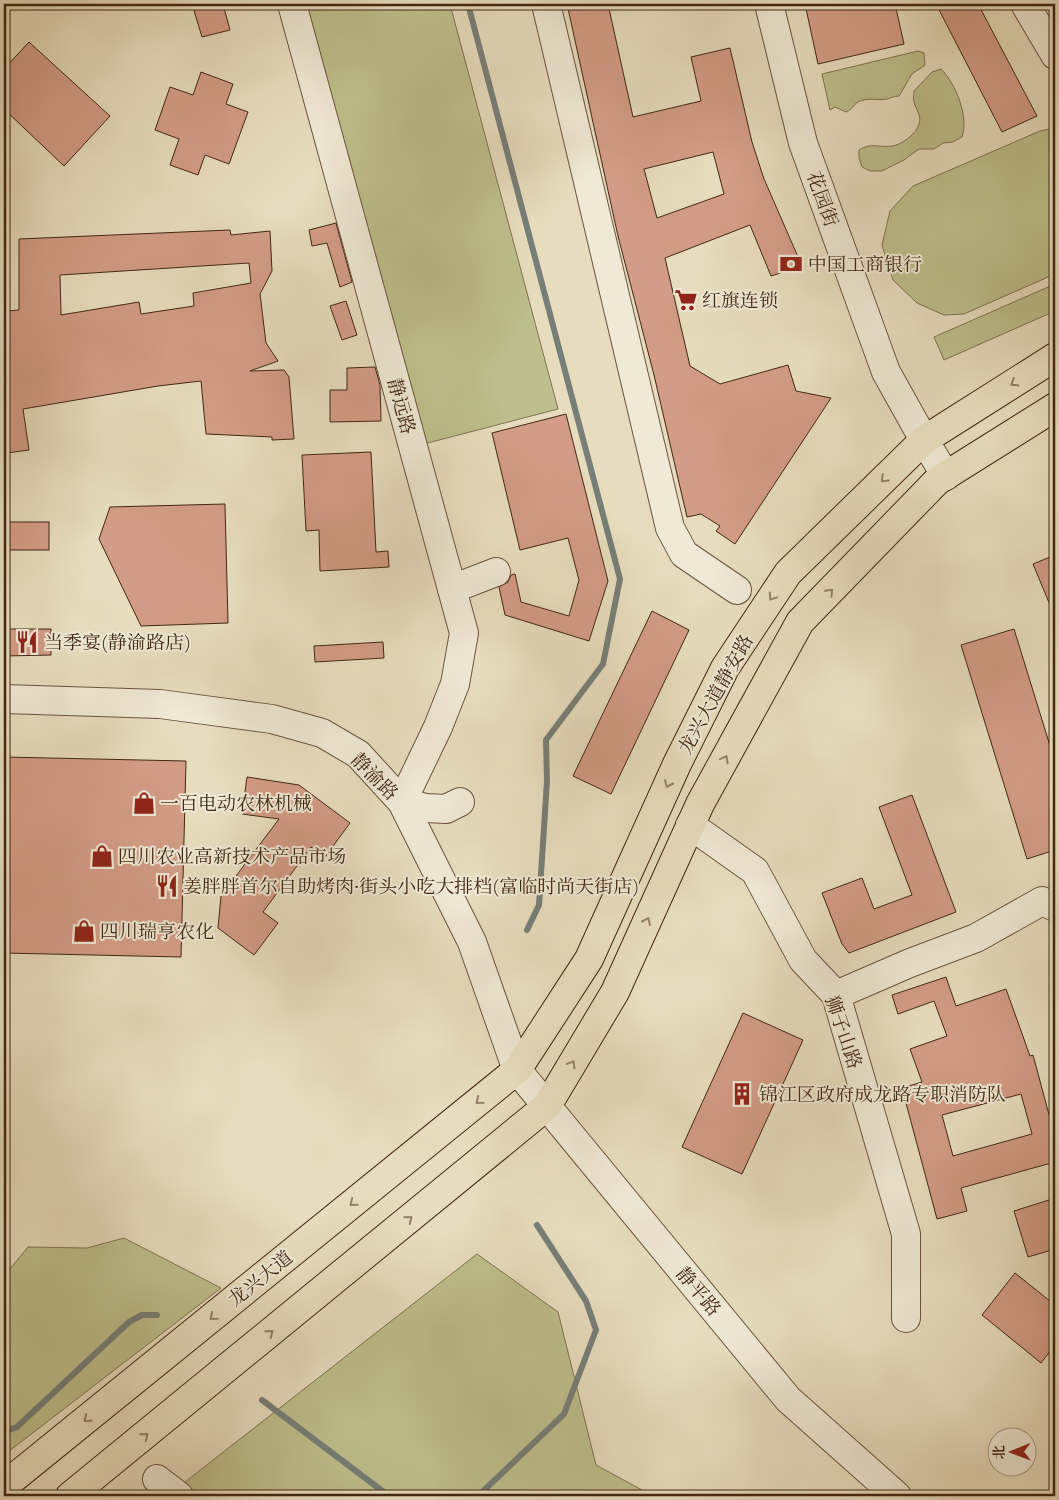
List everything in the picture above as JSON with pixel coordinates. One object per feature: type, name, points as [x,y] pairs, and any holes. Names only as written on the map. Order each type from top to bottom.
[{"type":"main road","name":"龙兴大道静安路","points":[[517,1070],[589,959],[677,764],[725,668],[788,573],[924,440],[1055,358]]},
{"type":"main road","points":[[70,1496],[547,1106],[615,992],[700,804],[800,622],[937,482],[1055,407]]},
{"type":"main road","name":"龙兴大道","points":[[4,1486],[517,1070]]},
{"type":"street","name":"静远路","points":[[292,4],[464,633],[455,684],[438,727],[402,802]]},
{"type":"street","points":[[546,4],[670,528],[684,554],[737,590]]},
{"type":"street","name":"花园街","points":[[770,4],[805,148],[886,372],[946,476]]},
{"type":"street","points":[[1024,4],[1055,56]]},
{"type":"street","points":[[452,589],[496,572]]},
{"type":"street","name":"静渝路","points":[[4,699],[160,704],[272,719],[322,733],[358,754],[402,802],[472,942],[517,1070]]},
{"type":"street","points":[[402,802],[426,808],[446,809],[460,802]]},
{"type":"street","name":"狮子山路","points":[[690,825],[755,871],[803,960],[836,995],[906,1234],[906,1318]]},
{"type":"street","points":[[836,995],[910,963],[976,938],[1042,901],[1055,907]]},
{"type":"street","name":"静平路","points":[[517,1070],[788,1399],[897,1496]]},
{"type":"street","points":[[157,1478],[179,1496]]},
{"type":"green space","points":[[303,4],[450,4],[558,409],[424,444]]},
{"type":"green space","points":[[918,51],[924,53],[925,65],[912,74],[899,96],[861,101],[846,112],[835,107],[830,110],[822,74]]},
{"type":"green space","points":[[941,69],[952,83],[960,101],[964,120],[962,137],[953,142],[943,143],[934,149],[919,149],[904,160],[882,171],[870,171],[862,167],[859,150],[871,146],[897,145],[909,138],[918,128],[920,118],[914,101],[914,91],[932,72]]},
{"type":"green space","points":[[1055,128],[1055,274],[964,314],[944,315],[917,303],[893,280],[882,245],[890,211],[913,186],[1040,131]]},
{"type":"green space","points":[[1055,284],[1055,311],[944,360],[934,337]]},
{"type":"green space","points":[[124,1238],[221,1288],[4,1455],[4,1276],[28,1247],[87,1248]]},
{"type":"green space","points":[[477,1254],[558,1312],[596,1465],[653,1496],[167,1496]]},
{"type":"building","points":[[192,4],[223,4],[230,30],[202,37]]},
{"type":"building","points":[[567,4],[608,4],[633,117],[701,101],[691,57],[730,48],[752,142],[764,179],[802,266],[771,276],[750,225],[665,258],[690,366],[720,384],[788,365],[796,391],[831,398],[735,544],[716,531],[720,526],[701,514],[687,517],[654,375],[618,236]],"holes":[[[713,152],[724,194],[657,218],[644,169]]]},
{"type":"building","points":[[805,4],[895,4],[904,44],[818,64]]},
{"type":"building","points":[[936,4],[978,4],[1037,116],[1002,132]]},
{"type":"building","points":[[29,42],[110,116],[64,166],[4,109],[4,69]]},
{"type":"building","points":[[201,72],[233,84],[226,104],[248,112],[229,164],[205,155],[198,175],[170,165],[179,139],[155,130],[170,87],[193,95]]},
{"type":"building","points":[[336,223],[352,282],[340,287],[327,243],[312,246],[309,230]]},
{"type":"building","points":[[230,230],[231,235],[270,231],[272,271],[260,294],[266,343],[278,361],[250,371],[284,370],[289,377],[294,439],[272,440],[272,437],[206,434],[201,381],[158,386],[23,409],[29,450],[7,453],[4,436],[4,324],[8,324],[7,311],[19,310],[19,239]],"holes":[[[249,263],[251,283],[193,293],[194,306],[141,314],[139,302],[61,315],[60,275]]]},
{"type":"building","points":[[346,301],[357,335],[342,340],[330,306]]},
{"type":"building","points":[[375,367],[380,385],[381,421],[330,422],[330,390],[347,390],[347,368]]},
{"type":"building","points":[[566,414],[608,581],[589,641],[505,615],[499,587],[508,582],[511,575],[515,574],[521,602],[569,616],[579,580],[568,538],[520,550],[492,433]]},
{"type":"building","points":[[371,452],[376,552],[388,551],[389,567],[320,571],[319,530],[306,531],[302,455]]},
{"type":"building","points":[[225,504],[228,623],[141,626],[99,539],[110,507]]},
{"type":"building","points":[[4,522],[49,522],[49,550],[4,550]]},
{"type":"building","points":[[1055,555],[1055,617],[1033,564]]},
{"type":"building","points":[[652,611],[689,630],[611,794],[573,776]]},
{"type":"building","name":"当季宴(静渝路店)","points":[[4,629],[51,629],[51,655],[4,656]]},
{"type":"building","points":[[1014,629],[1055,762],[1055,850],[1027,859],[961,645]]},
{"type":"building","points":[[383,642],[384,658],[315,662],[314,646]]},
{"type":"building","name":"四川农业高新技术产品市场","points":[[4,757],[186,761],[181,957],[4,953]]},
{"type":"building","points":[[247,777],[299,785],[350,823],[325,857],[311,847],[263,912],[278,923],[254,955],[218,928],[221,896],[279,819],[242,814]]},
{"type":"building","points":[[912,795],[956,912],[849,953],[842,944],[822,893],[862,878],[874,909],[912,895],[879,807]]},
{"type":"building","points":[[946,977],[956,1006],[1006,989],[1030,1056],[1033,1055],[1055,1137],[1055,1162],[961,1188],[967,1211],[937,1219],[902,1088],[922,1082],[910,1049],[947,1036],[934,1001],[898,1014],[892,995]],"holes":[[[1021,1094],[1032,1134],[953,1156],[942,1115]]]},
{"type":"building","name":"锦江区政府成龙路专职消防队","points":[[743,1013],[803,1040],[742,1174],[682,1147]]},
{"type":"building","points":[[1049,1200],[1055,1222],[1055,1249],[1028,1257],[1014,1211]]},
{"type":"building","points":[[1015,1273],[1055,1305],[1055,1345],[1041,1363],[982,1315]]},
{"type":"waterway","points":[[468,4],[620,579],[603,664],[546,740],[547,781],[539,905],[527,930]]},
{"type":"waterway","points":[[478,1496],[564,1414],[596,1330],[586,1301],[537,1225]]},
{"type":"waterway","points":[[4,1432],[17,1427],[129,1322],[142,1315],[157,1315]]},
{"type":"waterway","points":[[262,1400],[389,1496]]},
{"type":"place","name":"中国工商银行","points":[[791,264]]},
{"type":"place","name":"红旗连锁","points":[[686,300]]},
{"type":"place","name":"当季宴(静渝路店)","points":[[27,642]]},
{"type":"place","name":"一百电动农林机械","points":[[144,803]]},
{"type":"place","name":"四川农业高新技术产品市场","points":[[102,856]]},
{"type":"place","name":"姜胖胖首尔自助烤肉·街头小吃大排档(富临时尚天街店)","points":[[167,886]]},
{"type":"place","name":"四川瑞亨农化","points":[[84,931]]},
{"type":"place","name":"锦江区政府成龙路专职消防队","points":[[742,1094]]}]
